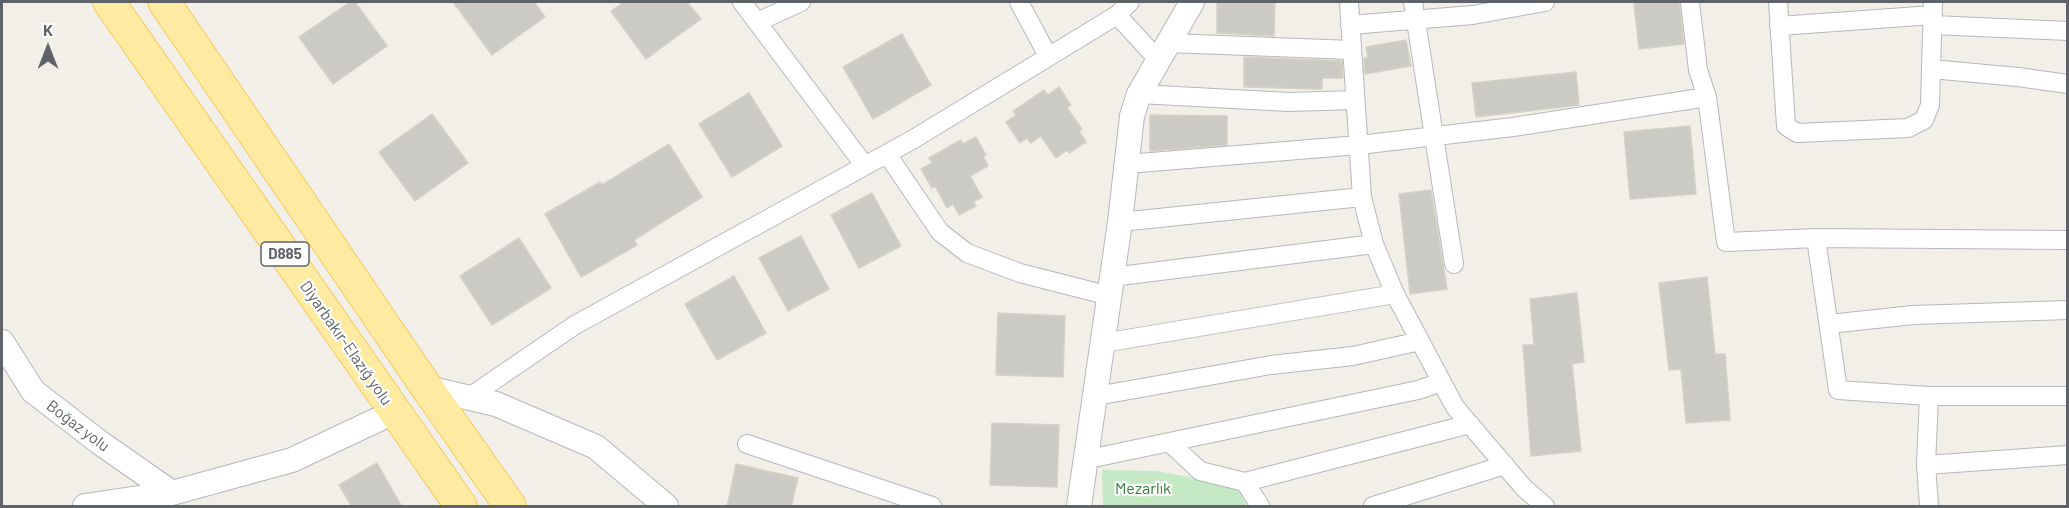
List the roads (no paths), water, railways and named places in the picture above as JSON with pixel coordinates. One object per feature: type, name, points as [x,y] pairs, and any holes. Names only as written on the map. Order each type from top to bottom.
[{"type":"highway","name":"Diyarbakır-Elazığ yolu","points":[[109,2],[461,507]]},
{"type":"highway","name":"D885","points":[[164,2],[510,507]]},
{"type":"street","points":[[742,2],[865,166]]},
{"type":"street","points":[[757,22],[801,2]]},
{"type":"street","points":[[1019,2],[1048,56]]},
{"type":"street","points":[[468,398],[575,325],[887,154],[1117,15],[1130,2]]},
{"type":"street","points":[[1079,507],[1120,222],[1132,116],[1139,94],[1192,2]]},
{"type":"street","points":[[1349,2],[1362,197],[1374,244],[1395,294],[1455,407],[1524,488],[1543,506]]},
{"type":"street","points":[[1350,25],[1414,11],[1473,15],[1545,2]]},
{"type":"street","points":[[1690,2],[1698,70],[1707,97],[1726,242],[1816,238],[2067,240]]},
{"type":"street","points":[[1778,2],[1786,126],[1797,133],[1908,128],[1924,120],[1930,105],[1933,14]]},
{"type":"street","points":[[1414,11],[1454,264]]},
{"type":"street","points":[[1779,26],[1933,14],[2067,31]]},
{"type":"street","points":[[1117,15],[1151,52],[1352,50]]},
{"type":"street","points":[[1932,69],[2018,76],[2067,84]]},
{"type":"street","points":[[1139,94],[1289,102],[1355,100]]},
{"type":"street","points":[[1127,164],[1359,145],[1513,127],[1707,97]]},
{"type":"street","points":[[887,154],[939,232],[968,253],[1020,273],[1111,287],[1374,244]]},
{"type":"street","points":[[1120,222],[1362,197]]},
{"type":"street","points":[[1816,238],[1838,390],[1929,396],[2067,396]]},
{"type":"street","points":[[1103,344],[1395,294]]},
{"type":"street","points":[[1829,324],[1913,315],[2067,310]]},
{"type":"street","points":[[1096,396],[1271,365],[1353,356],[1420,340]]},
{"type":"street","name":"Boğaz yolu","points":[[2,342],[33,391],[99,442],[172,493]]},
{"type":"street","points":[[1098,457],[1418,390],[1442,382]]},
{"type":"street","points":[[427,388],[496,404],[597,447],[664,506]]},
{"type":"street","points":[[1929,396],[1926,465],[1929,507]]},
{"type":"street","points":[[94,505],[172,493],[292,460],[394,411]]},
{"type":"street","points":[[1169,442],[1200,471],[1245,482],[1470,424]]},
{"type":"street","points":[[747,444],[932,507]]},
{"type":"street","points":[[1926,465],[2067,455]]},
{"type":"street","points":[[1373,507],[1504,465]]},
{"type":"street","points":[[1245,482],[1260,507]]},
{"type":"park label","name":"Mezarlık","points":[[1143,489]]}]
